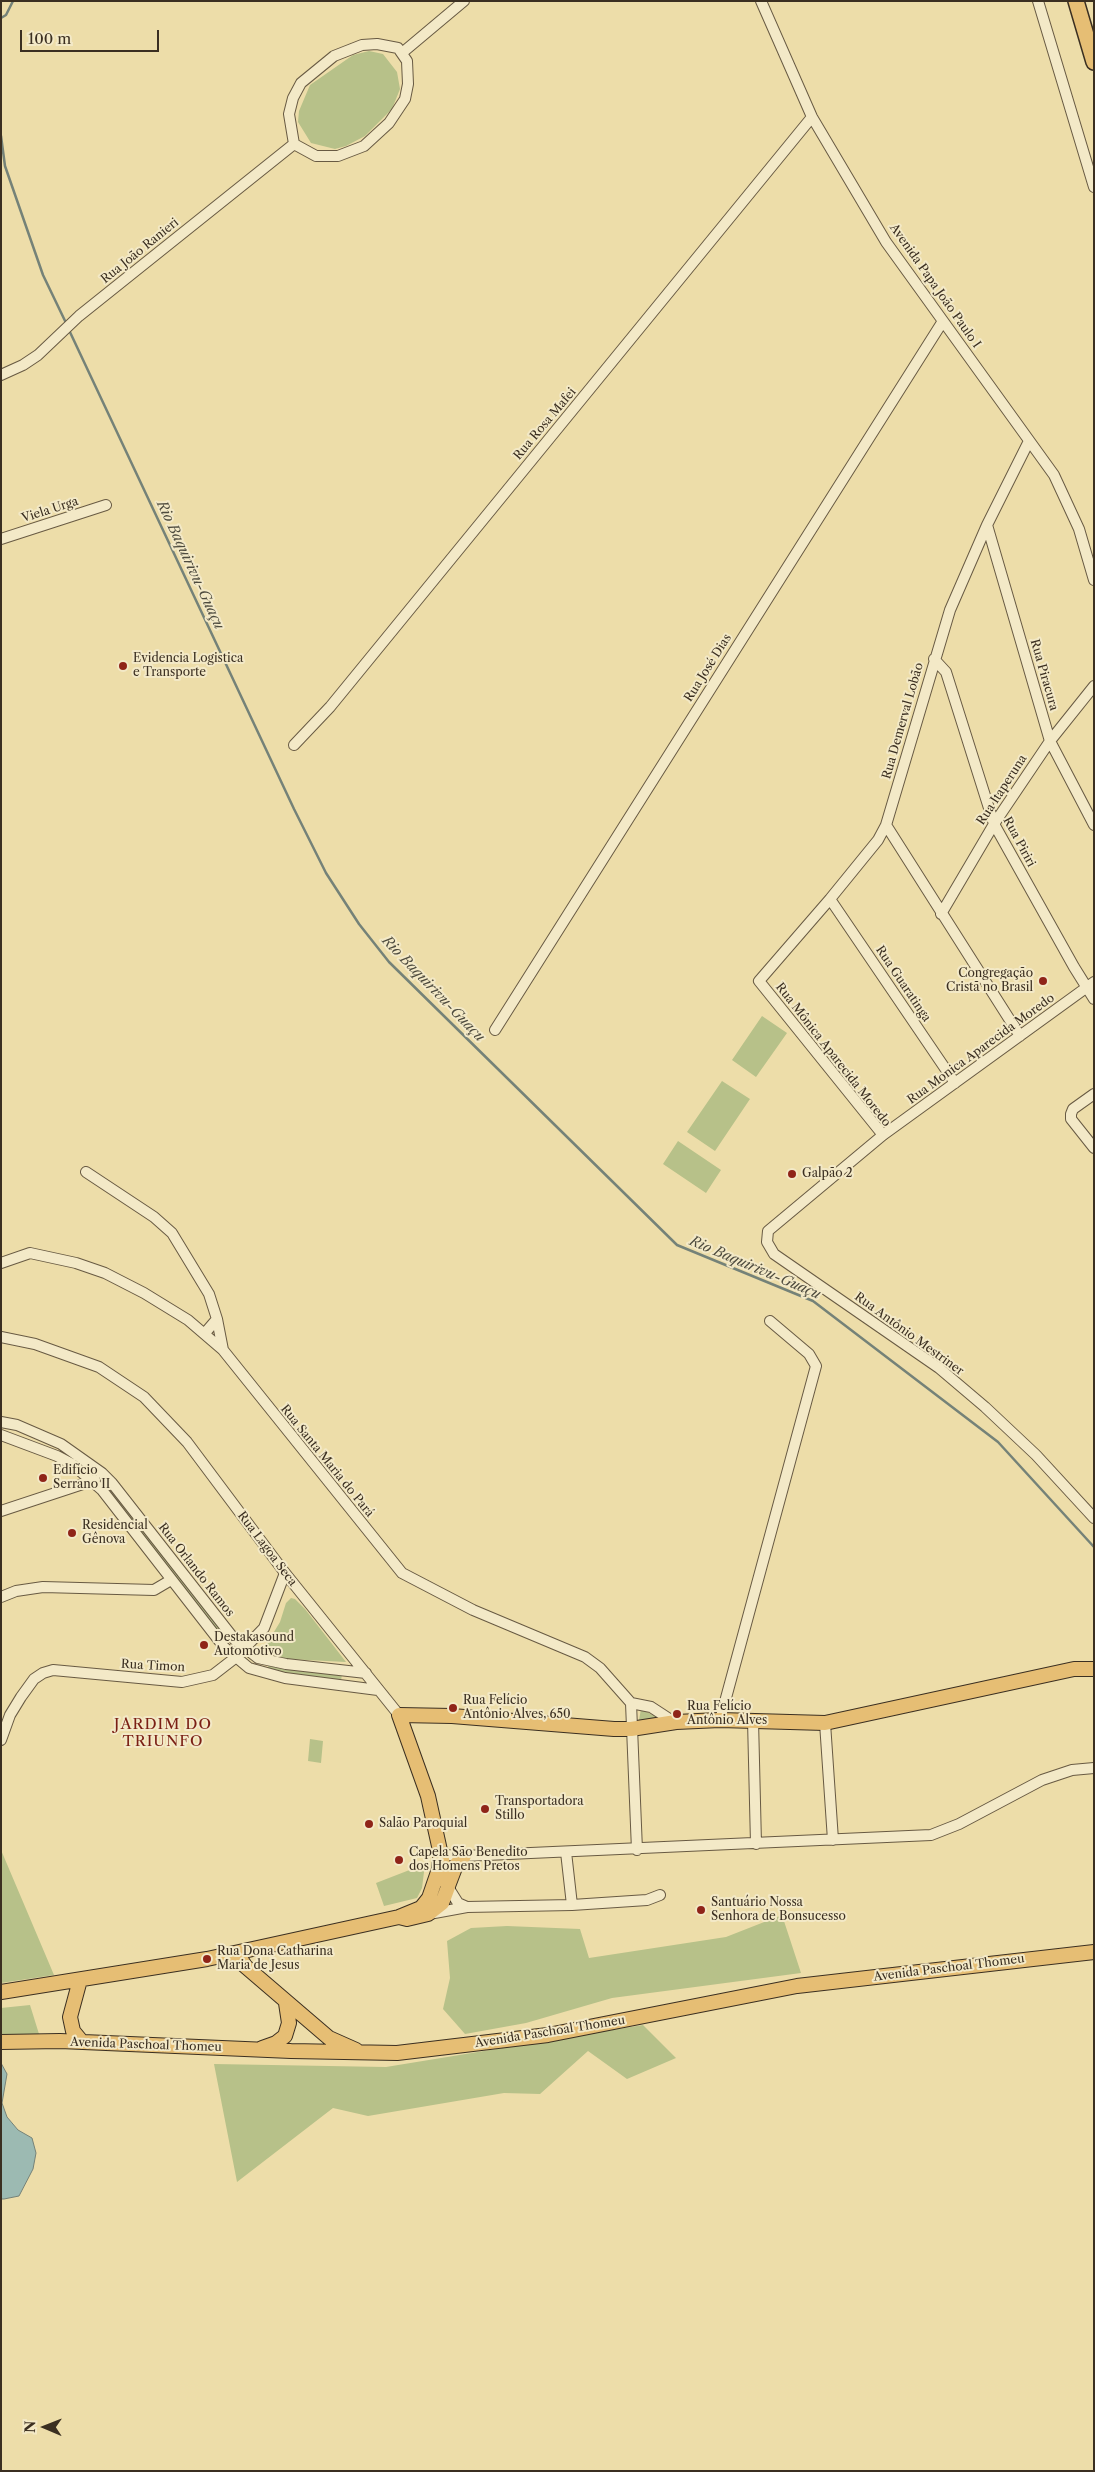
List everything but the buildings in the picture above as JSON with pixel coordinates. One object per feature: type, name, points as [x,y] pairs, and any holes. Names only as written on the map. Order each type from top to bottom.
[{"type":"highway","points":[[1076,1],[1094,62]]},
{"type":"main road","points":[[398,1716],[452,1716],[631,1729],[674,1722],[720,1720],[825,1724],[1074,1669],[1094,1669]]},
{"type":"main road","name":"Rua Lagoa Seca","points":[[398,1716],[428,1796],[440,1848]]},
{"type":"main road","points":[[440,1848],[448,1887]]},
{"type":"main road","points":[[1,1992],[237,1953],[399,1917],[422,1908],[430,1898],[439,1870],[440,1848]]},
{"type":"main road","points":[[399,1917],[407,1919],[428,1914],[442,1903],[456,1865],[464,1856]]},
{"type":"main road","name":"Avenida Paschoal Thomeu","points":[[1,2042],[82,2042],[397,2053],[548,2034],[797,1986],[1094,1952]]},
{"type":"main road","points":[[237,1953],[245,1966],[329,2038],[361,2053]]},
{"type":"main road","points":[[80,1980],[70,2017],[73,2032],[82,2042]]},
{"type":"main road","points":[[259,2049],[276,2043],[284,2036],[289,2023],[286,2003]]},
{"type":"street","points":[[402,53],[464,1]]},
{"type":"street","name":"Avenida Papa João Paulo I","points":[[761,1],[812,117],[886,242],[1054,475],[1070,505],[1094,580]]},
{"type":"street","points":[[1038,1],[1094,186]]},
{"type":"street","points":[[362,45],[392,46],[402,53],[408,71],[405,99],[389,123],[373,139],[353,151],[338,156],[326,157],[316,156],[294,144],[289,114],[293,98],[301,83],[334,56],[362,45]]},
{"type":"street","name":"Rua Rosa Mafei","points":[[294,745],[330,707],[812,117]]},
{"type":"street","name":"Rua João Ranieri","points":[[1,375],[24,365],[38,355],[64,328],[294,144]]},
{"type":"street","name":"Rua José Dias","points":[[495,1030],[944,321]]},
{"type":"street","name":"Rua Demerval Lobão","points":[[760,981],[878,840],[886,825],[950,610],[987,525],[1029,441]]},
{"type":"street","name":"Viela Urga","points":[[1,539],[106,505]]},
{"type":"street","name":"Rua Piracura","points":[[987,525],[1050,741],[1094,825]]},
{"type":"street","name":"Rua Piriri","points":[[934,659],[946,672],[994,824],[1090,985],[1094,999]]},
{"type":"street","name":"Rua Itaperuna","points":[[941,914],[994,824],[1050,741],[1094,686]]},
{"type":"street","points":[[886,825],[1020,1036]]},
{"type":"street","name":"Rua Guaratinga","points":[[830,899],[955,1083]]},
{"type":"street","name":"Rua Mônica Aparecida Moredo","points":[[760,981],[883,1135],[768,1231],[767,1242]]},
{"type":"street","name":"Rua Monica Aparecida Moredo","points":[[883,1135],[1090,985]]},
{"type":"street","points":[[1094,1094],[1073,1109],[1071,1114],[1071,1119],[1094,1148]]},
{"type":"street","points":[[86,1172],[154,1217],[172,1233],[209,1294],[217,1319],[223,1350]]},
{"type":"street","name":"Rua Antônio Mestriner","points":[[767,1242],[774,1254],[938,1368],[1036,1455],[1094,1518]]},
{"type":"street","name":"Rua Santa Maria do Pará","points":[[1,1263],[30,1253],[76,1263],[104,1273],[144,1293],[188,1320],[223,1350],[402,1573],[474,1610],[585,1658],[600,1668],[631,1703]]},
{"type":"street","points":[[205,1333],[217,1319]]},
{"type":"street","points":[[720,1720],[816,1366],[809,1354],[770,1321]]},
{"type":"street","name":"Rua Lagoa Seca","points":[[1,1337],[35,1344],[99,1367],[144,1397],[187,1442],[285,1573],[366,1673],[398,1716]]},
{"type":"street","name":"Rua Orlando Ramos","points":[[1,1422],[17,1425],[61,1444],[112,1483],[235,1640],[258,1658],[366,1673]]},
{"type":"street","name":"Rua Orlando Ramos","points":[[1,1435],[47,1450],[72,1464],[102,1490],[224,1647],[249,1668],[266,1674],[378,1690]]},
{"type":"street","points":[[1,1511],[92,1482],[102,1474]]},
{"type":"street","name":"Rua Timon","points":[[1,1740],[10,1715],[21,1697],[34,1679],[43,1673],[53,1670],[182,1682],[213,1675],[245,1649],[270,1619],[285,1573]]},
{"type":"street","points":[[1,1597],[16,1591],[43,1587],[154,1590],[172,1580]]},
{"type":"street","points":[[637,1850],[631,1703],[651,1707],[674,1722]]},
{"type":"street","points":[[753,1720],[756,1844]]},
{"type":"street","points":[[825,1724],[833,1840]]},
{"type":"street","points":[[440,1848],[447,1855],[464,1856],[637,1850],[931,1835],[959,1824],[1048,1778],[1072,1770],[1094,1768]]},
{"type":"street","points":[[566,1852],[572,1905]]},
{"type":"street","points":[[448,1887],[458,1903],[467,1907]]},
{"type":"street","points":[[428,1914],[467,1907],[572,1905],[648,1900],[660,1895]]},
{"type":"green space","points":[[369,51],[383,54],[397,72],[400,89],[392,109],[365,136],[346,146],[335,149],[311,143],[298,122],[299,111],[310,85],[353,55]]},
{"type":"green space","points":[[762,1016],[787,1033],[756,1077],[732,1060]]},
{"type":"green space","points":[[722,1081],[750,1099],[715,1151],[687,1132]]},
{"type":"green space","points":[[678,1141],[721,1170],[706,1193],[663,1164]]},
{"type":"green space","points":[[112,1487],[226,1634],[221,1638],[107,1491]]},
{"type":"green space","points":[[291,1598],[295,1599],[305,1609],[346,1662],[287,1659],[263,1650],[280,1622],[286,1603]]},
{"type":"green space","points":[[269,1664],[342,1674],[341,1681],[267,1671]]},
{"type":"green space","points":[[641,1709],[661,1719],[639,1720]]},
{"type":"green space","points":[[310,1739],[323,1741],[321,1763],[308,1761]]},
{"type":"green space","points":[[1,1850],[54,1975],[1,1983]]},
{"type":"green space","points":[[425,1864],[422,1888],[417,1898],[384,1906],[376,1883]]},
{"type":"green space","points":[[782,1915],[801,1973],[612,1998],[526,2023],[465,2034],[443,2009],[450,1978],[447,1941],[471,1928],[507,1926],[580,1929],[589,1958],[726,1937]]},
{"type":"green space","points":[[30,2005],[39,2034],[1,2035],[1,2008]]},
{"type":"green space","points":[[643,2025],[676,2058],[627,2079],[588,2051],[540,2094],[504,2093],[368,2116],[333,2108],[237,2182],[214,2064],[386,2067]]},
{"type":"water","points":[[1,2063],[7,2074],[2,2103],[7,2117],[18,2130],[32,2138],[36,2153],[33,2169],[19,2196],[4,2199],[1,2199]]},
{"type":"waterway","points":[[1,18],[6,15],[13,1]]},
{"type":"waterway","name":"Rio Baquirivu-Guaçu","points":[[1,136],[5,166],[43,275],[67,325]]},
{"type":"waterway","name":"Rio Baquirivu-Guaçu","points":[[69,330],[294,809],[326,873],[359,924],[389,962],[677,1245],[813,1301],[998,1442],[1094,1547]]},
{"type":"place","name":"Evidencia Logistica e Transporte","points":[[123,666]]},
{"type":"place","name":"Congregação Cristã no Brasil","points":[[1043,981]]},
{"type":"place","name":"Galpão 2","points":[[792,1174]]},
{"type":"place","name":"Edifício Serrano II","points":[[43,1478]]},
{"type":"place","name":"Residencial Gênova","points":[[72,1533]]},
{"type":"place","name":"Destakasound Automotivo","points":[[204,1645]]},
{"type":"place","name":"Rua Felício Antônio Alves, 650","points":[[453,1708]]},
{"type":"place","name":"Rua Felício Antônio Alves","points":[[677,1714]]},
{"type":"place","name":"Transportadora Stillo","points":[[485,1809]]},
{"type":"place","name":"Salão Paroquial","points":[[369,1824]]},
{"type":"place","name":"Capela São Benedito dos Homens Pretos","points":[[399,1860]]},
{"type":"place","name":"Santuário Nossa Senhora de Bonsucesso","points":[[701,1910]]},
{"type":"place","name":"Rua Dona Catharina Maria de Jesus","points":[[207,1959]]},
{"type":"district","name":"JARDIM DO TRIUNFO","points":[[163,1734]]}]
